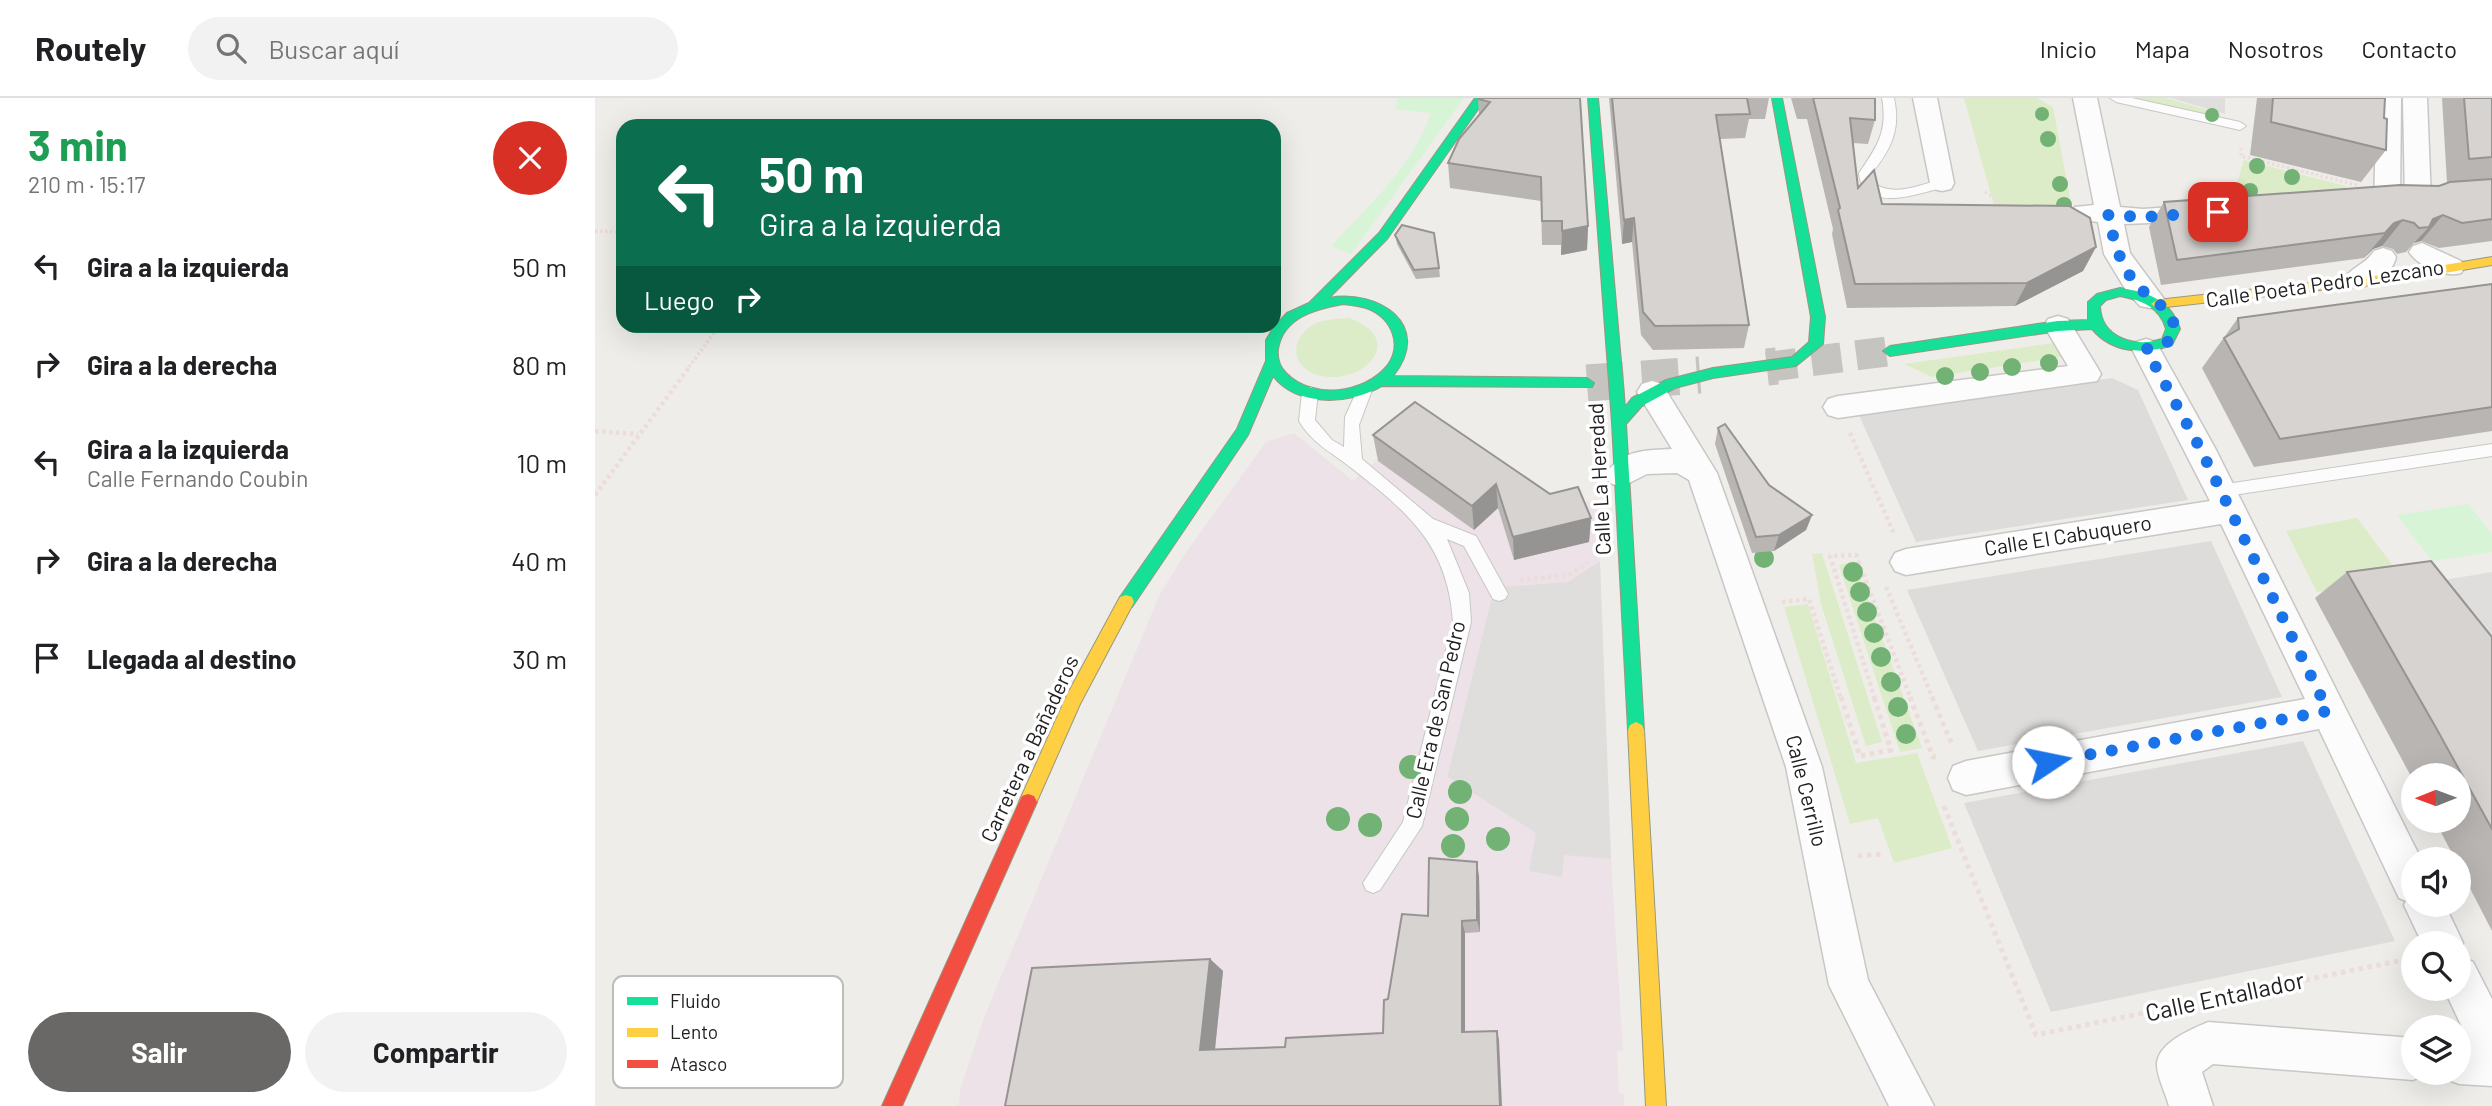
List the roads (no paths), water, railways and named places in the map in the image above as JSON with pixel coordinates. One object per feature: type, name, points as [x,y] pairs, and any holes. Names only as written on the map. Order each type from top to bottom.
[{"type":"main road","points":[[1281,327],[1287,319],[1314,304],[1383,236],[1481,98]]},
{"type":"main road","name":"Calle La Heredad","points":[[1593,98],[1619,423],[1656,1106]]},
{"type":"main road","points":[[1619,423],[1649,387],[1797,361],[1811,353],[1818,341],[1818,317],[1777,98]]},
{"type":"main road","points":[[1373,268],[1383,236]]},
{"type":"main road","name":"Calle Poeta Pedro Lezcano","points":[[2107,293],[2135,294],[2154,301],[2190,302],[2355,280],[2434,274],[2452,267],[2492,261]]},
{"type":"main road","points":[[2107,293],[2092,305],[2090,314],[2094,324],[2102,334],[2115,342],[2146,349],[2161,346],[2181,328],[2154,301]]},
{"type":"main road","points":[[1276,333],[1271,340],[1271,363],[1285,383],[1307,393],[1346,395],[1364,390],[1380,381],[1395,367],[1409,338],[1371,298],[1314,304]]},
{"type":"main road","points":[[1611,323],[1629,353]]},
{"type":"main road","points":[[1890,351],[2058,326],[2094,324]]},
{"type":"main road","name":"Carretera a Bañaderos","points":[[892,1106],[1073,700],[1135,588],[1243,431],[1271,363]]},
{"type":"main road","points":[[1457,363],[1514,385]]},
{"type":"main road","points":[[1380,381],[1433,379],[1514,385],[1587,383]]},
{"type":"main road","points":[[1288,402],[1307,393]]},
{"type":"main road","name":"Carretera a Bañaderos","points":[[1243,431],[1270,412]]},
{"type":"street","points":[[1925,98],[1943,183]]},
{"type":"street","points":[[2085,98],[2096,214],[2137,285],[2154,301]]},
{"type":"street","points":[[2389,98],[2377,197],[2418,199],[2444,196]]},
{"type":"street","points":[[2414,98],[2418,199]]},
{"type":"street","points":[[2096,214],[2143,217],[2222,211]]},
{"type":"street","points":[[2422,252],[2452,267]]},
{"type":"street","points":[[2107,293],[2117,254]]},
{"type":"street","points":[[2355,280],[2381,265],[2383,257]]},
{"type":"street","points":[[1838,407],[2087,374],[2058,326]]},
{"type":"street","points":[[2146,349],[2225,501],[2401,860]]},
{"type":"street","name":"Calle Cerrillo","points":[[1649,387],[1702,473],[1804,767],[1849,985],[1912,1106]]},
{"type":"street","points":[[1621,475],[1641,462],[1682,461],[1702,473]]},
{"type":"street","name":"Calle El Cabuquero","points":[[1906,562],[2225,501]]},
{"type":"street","points":[[1966,778],[2328,711]]},
{"type":"street","points":[[2471,1001],[2492,1044]]},
{"type":"street","points":[[2191,1106],[2178,1063],[2208,1044],[2401,1058]]},
{"type":"street","points":[[2471,1064],[2492,1065]]},
{"type":"lane","points":[[1888,98],[1893,117],[1888,144],[1865,173],[1866,183],[1877,192],[1893,195],[1943,183]]},
{"type":"lane","points":[[2116,98],[2240,126]]},
{"type":"lane","points":[[1355,462],[1349,441],[1353,413],[1364,390]]},
{"type":"lane","name":"Calle Era de San Pedro","points":[[1307,393],[1307,421],[1326,444],[1355,462],[1427,524],[1439,540],[1460,593],[1462,622],[1412,826],[1373,883]]},
{"type":"lane","points":[[2225,501],[2492,450]]},
{"type":"lane","points":[[1427,524],[1470,541],[1499,594]]},
{"type":"tunnel","points":[[1777,366],[1767,367],[1890,351]]},
{"type":"tunnel","points":[[1587,383],[1700,375]]}]
